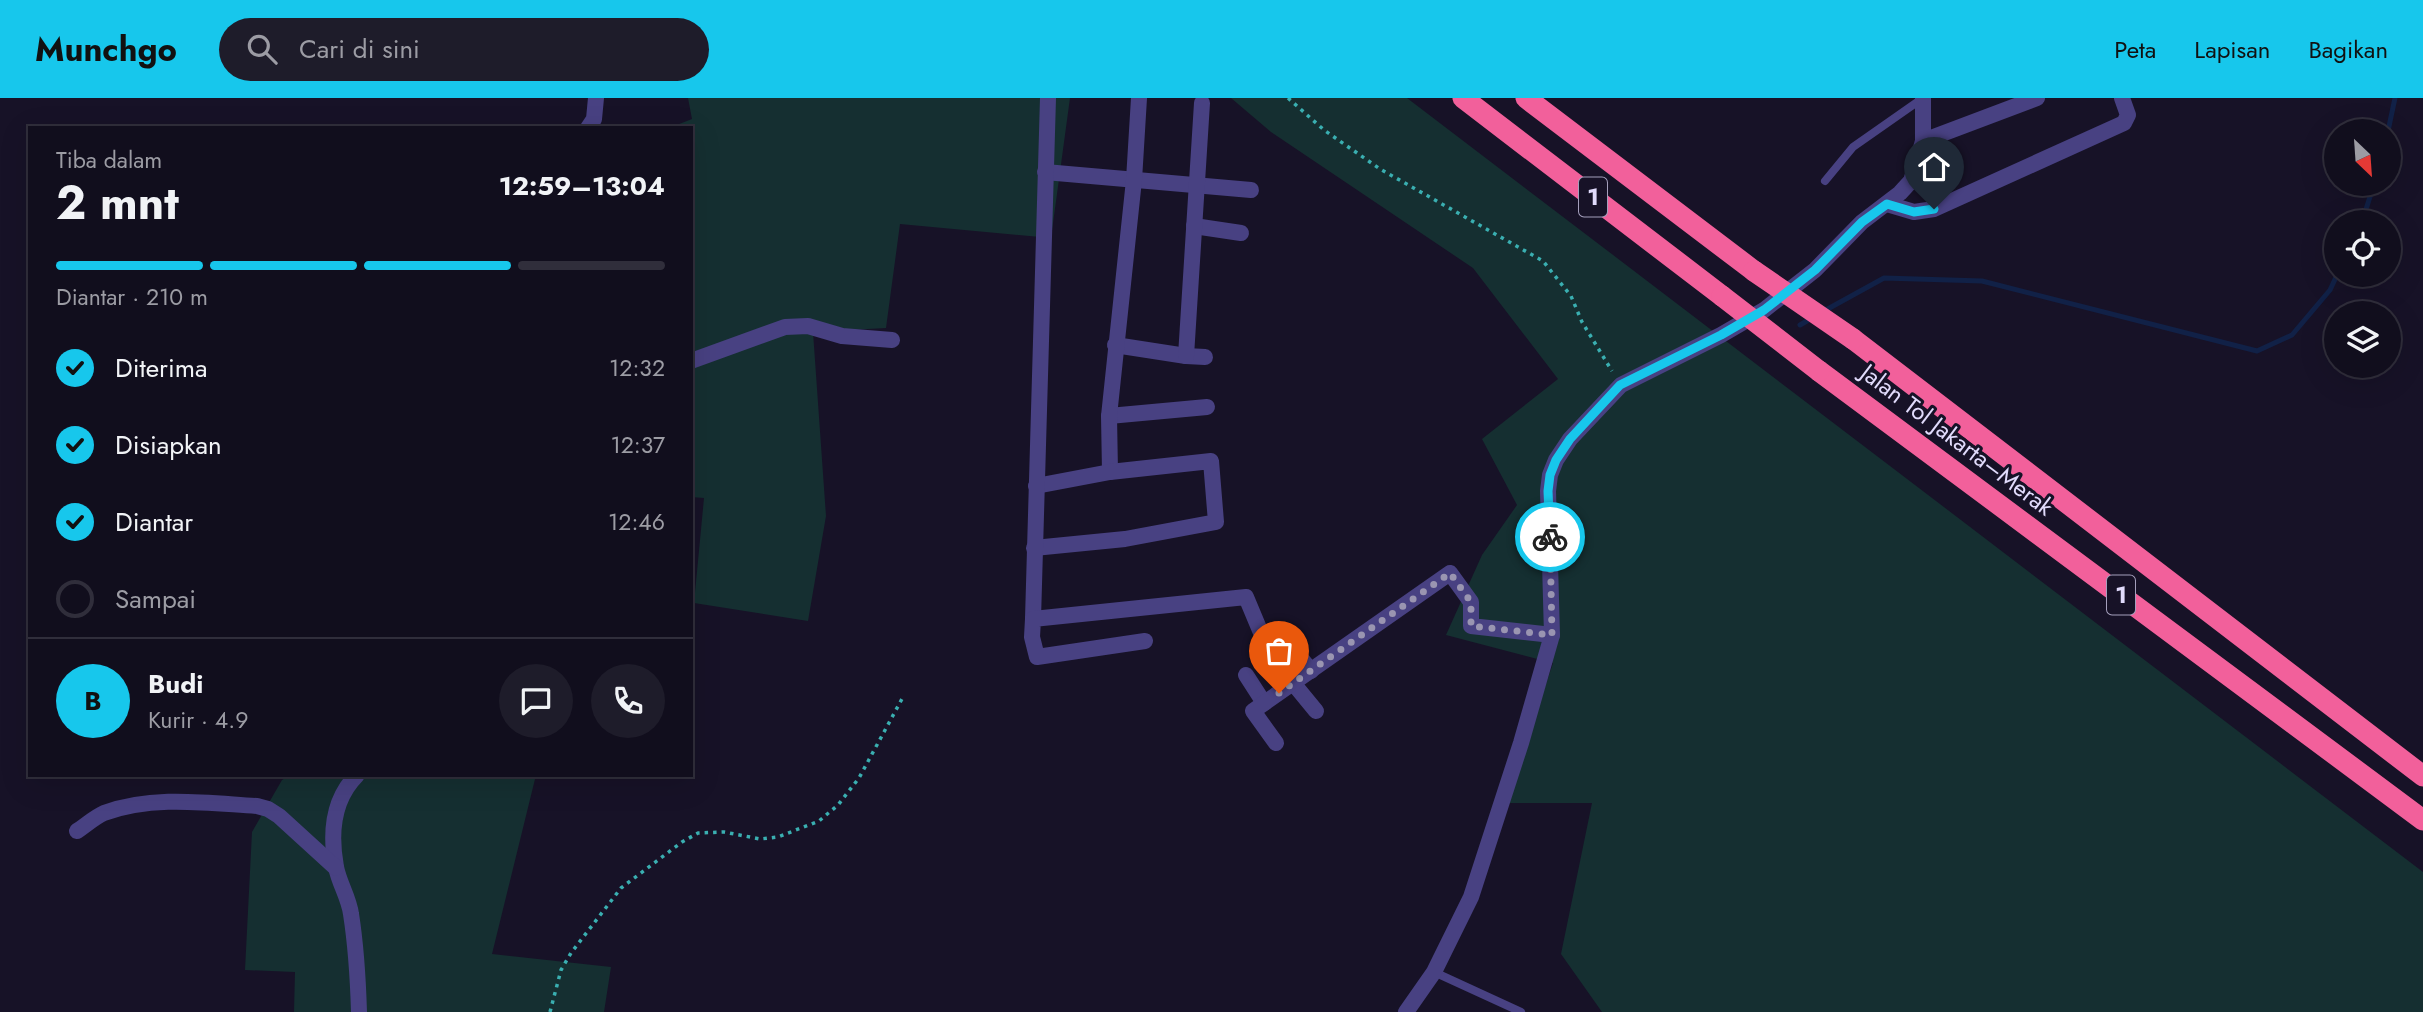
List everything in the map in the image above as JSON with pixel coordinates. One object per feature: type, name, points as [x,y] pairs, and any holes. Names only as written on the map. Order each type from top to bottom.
[{"type":"highway","name":"Jalan Tol Jakarta–Merak","points":[[1463,98],[1819,371],[2423,820]]},
{"type":"highway","name":"Jalan Tol Jakarta–Merak","points":[[1526,98],[1754,271],[1853,339],[2423,776]]},
{"type":"street","points":[[590,126],[594,119],[596,98]]},
{"type":"street","points":[[1048,98],[1032,637],[1037,657],[1144,641]]},
{"type":"street","points":[[1110,472],[1109,416],[1134,180],[1139,98]]},
{"type":"street","points":[[1406,1012],[1434,972],[1471,897],[1521,744],[1552,635],[1548,491],[1556,460],[1570,439],[1620,385],[1721,335],[1764,310],[1815,270],[1862,222],[1887,204],[1911,181],[1923,141],[1923,98]]},
{"type":"street","points":[[1923,141],[2037,98]]},
{"type":"street","points":[[1887,204],[1914,212],[1927,211],[1967,195],[2124,123],[2128,114],[2123,98]]},
{"type":"street","points":[[1186,356],[1202,103]]},
{"type":"street","points":[[1045,172],[1251,190]]},
{"type":"street","points":[[1194,226],[1241,233]]},
{"type":"street","points":[[693,361],[785,327],[808,326],[842,335],[892,340]]},
{"type":"street","points":[[1115,345],[1205,357]]},
{"type":"street","points":[[1109,416],[1207,408]]},
{"type":"street","points":[[1034,548],[1125,539],[1216,522],[1212,461],[1110,472],[1036,486]]},
{"type":"street","points":[[1276,743],[1253,711],[1450,573],[1471,602],[1471,626],[1552,635]]},
{"type":"street","points":[[1032,620],[1246,597],[1269,652],[1289,643],[1311,670]]},
{"type":"street","points":[[1246,675],[1264,703]]},
{"type":"street","points":[[1293,683],[1316,711]]},
{"type":"street","points":[[355,777],[341,796],[334,817],[336,868],[351,910],[359,1012]]},
{"type":"street","points":[[77,831],[102,814],[130,806],[174,801],[257,806],[268,808],[279,816],[336,868]]},
{"type":"lane","points":[[1825,181],[1853,147],[1923,98]]},
{"type":"lane","points":[[1434,972],[1521,1012]]},
{"type":"path","points":[[1288,98],[1324,130],[1380,169],[1543,261],[1571,296],[1620,385]]},
{"type":"path","points":[[550,1012],[561,970],[621,888],[698,833],[724,832],[743,837],[769,838],[789,834],[819,821],[838,805],[859,778],[902,697]]},
{"type":"green space","points":[[688,98],[1070,98],[1051,238],[900,224],[886,328],[813,332],[826,516],[808,621],[694,603],[704,498],[693,497],[693,126],[674,126],[692,119]]},
{"type":"green space","points":[[1231,98],[1407,98],[2423,872],[2423,1012],[1602,1012],[1561,954],[1592,803],[1506,803],[1553,663],[1446,635],[1482,555],[1517,505],[1482,439],[1558,379],[1473,268],[1271,132]]},
{"type":"green space","points":[[287,777],[536,777],[492,954],[611,967],[604,1012],[294,1012],[295,972],[245,970],[252,832],[282,780]]},
{"type":"waterway","points":[[2391,119],[2395,98]]},
{"type":"waterway","points":[[2366,210],[2370,196]]},
{"type":"waterway","points":[[1824,311],[1884,278],[1982,281],[2257,351],[2292,335],[2331,287]]},
{"type":"waterway","points":[[1800,325],[1812,318]]},
{"type":"way so far","points":[[1279,693],[1450,573],[1471,602],[1471,626],[1552,635],[1550,537]]},
{"type":"route","points":[[1550,537],[1548,491],[1556,460],[1570,439],[1620,385],[1721,335],[1764,310],[1815,270],[1862,222],[1887,204],[1914,212],[1934,209]]}]
